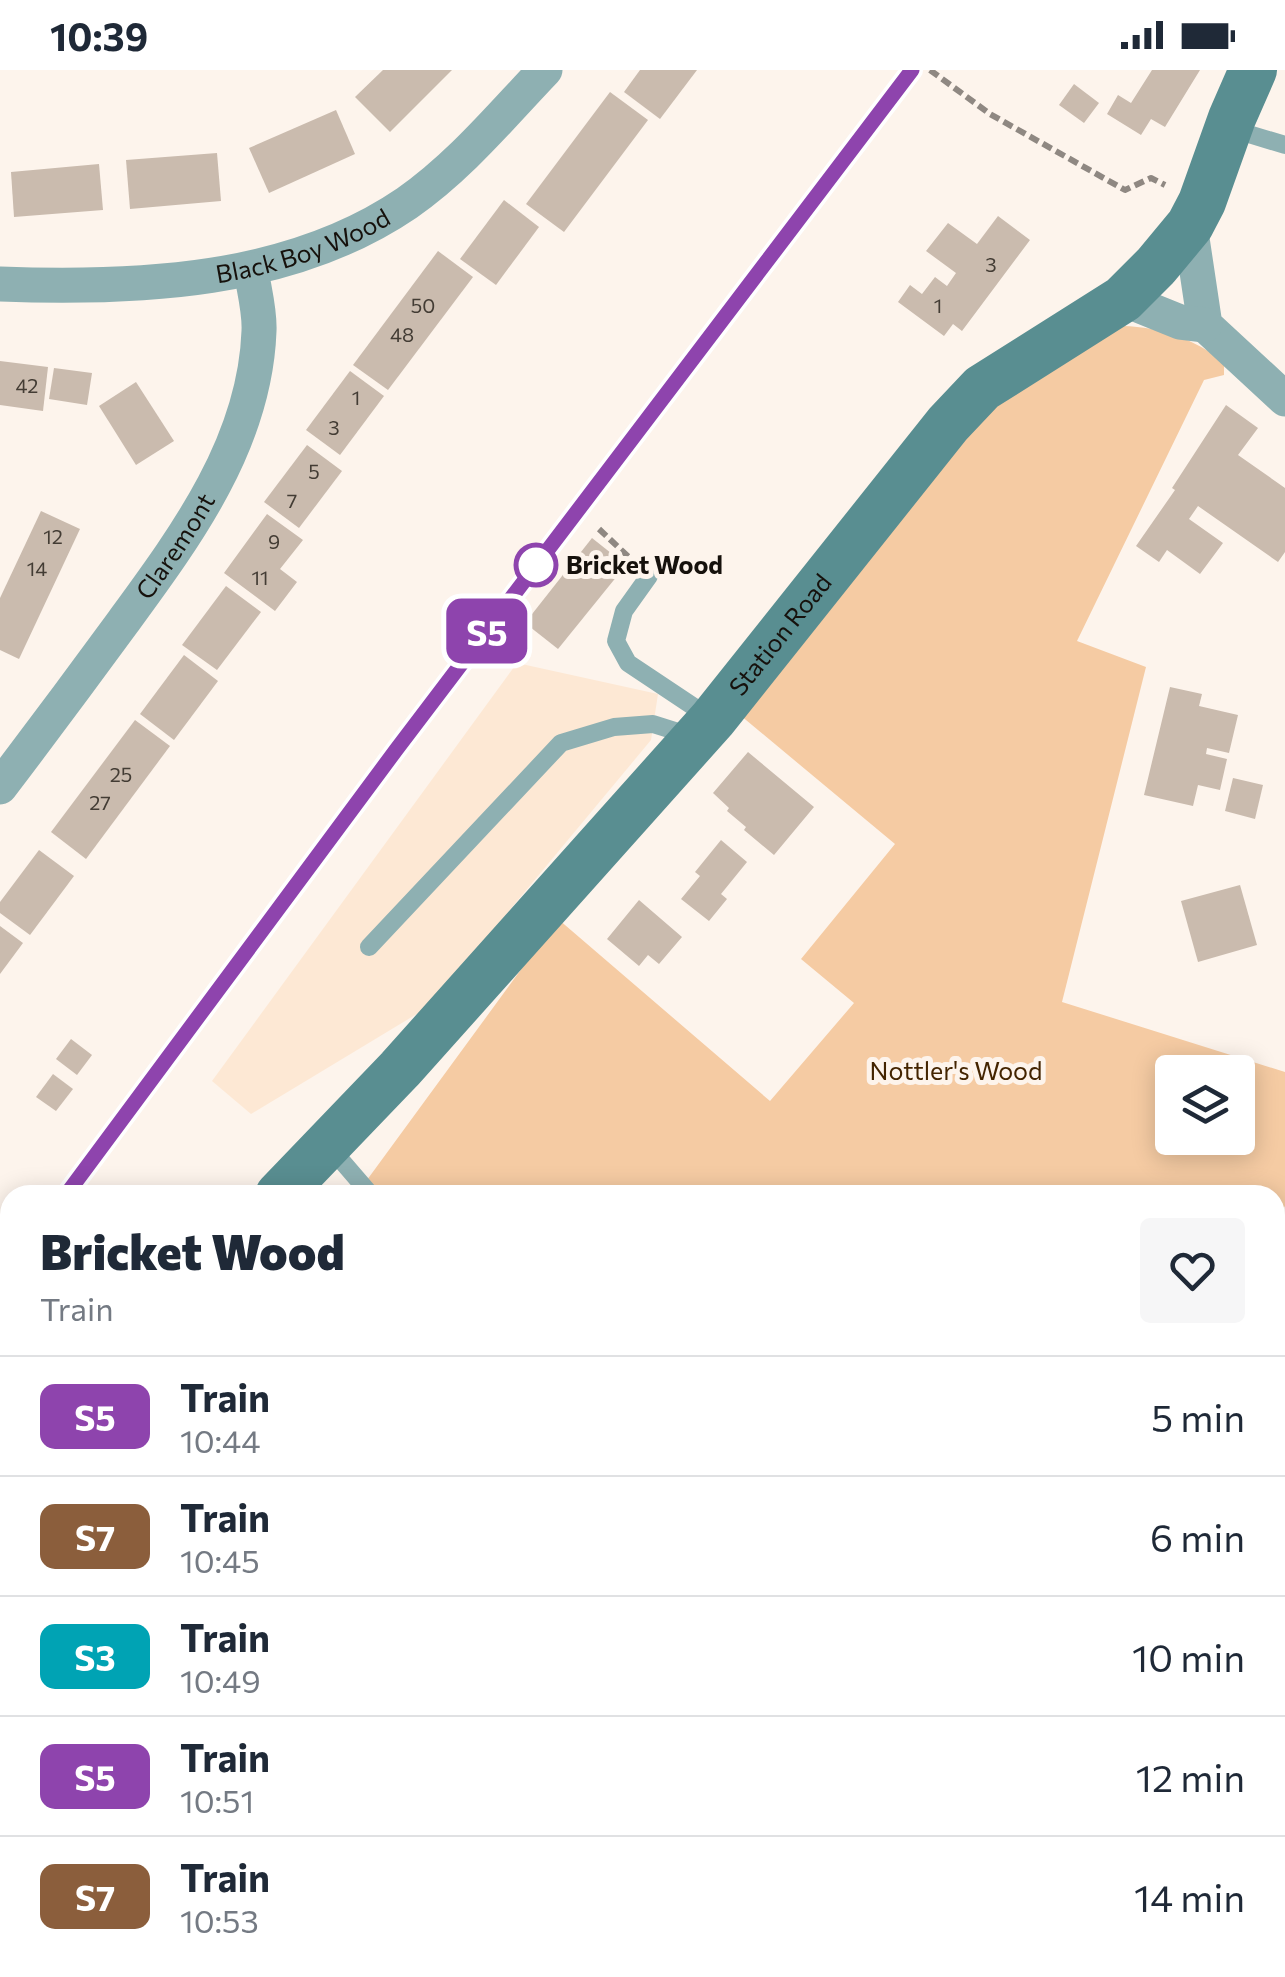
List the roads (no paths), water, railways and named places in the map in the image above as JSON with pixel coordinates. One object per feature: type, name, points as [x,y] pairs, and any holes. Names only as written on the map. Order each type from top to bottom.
[{"type":"street","name":"Black Boy Wood","points":[[0,284],[115,284],[252,270],[354,233],[406,203],[456,164],[545,70]]},
{"type":"street","name":"Station Road","points":[[289,1185],[400,1070],[705,728],[948,424],[982,388],[1122,300],[1196,213],[1254,70]]},
{"type":"street","points":[[1196,213],[1205,324]]},
{"type":"street","name":"Claremont","points":[[0,787],[186,536],[216,485],[244,412],[256,358],[259,327],[252,270]]},
{"type":"street","points":[[1122,300],[1180,322],[1205,324],[1285,400]]},
{"type":"lane","points":[[1229,128],[1285,145]]},
{"type":"lane","points":[[648,576],[624,611],[616,641],[628,663],[705,728]]},
{"type":"lane","points":[[370,947],[561,743],[614,726],[705,728]]},
{"type":"lane","points":[[328,1145],[362,1185]]},
{"type":"railway","points":[[73,1185],[912,70]]},
{"type":"train","name":"S5","points":[[73,1185],[396,750],[912,70]]},
{"type":"place","name":"Bricket Wood","points":[[536,565]]},
{"type":"park label","name":"Nottler's Wood","points":[[956,1071]]}]
